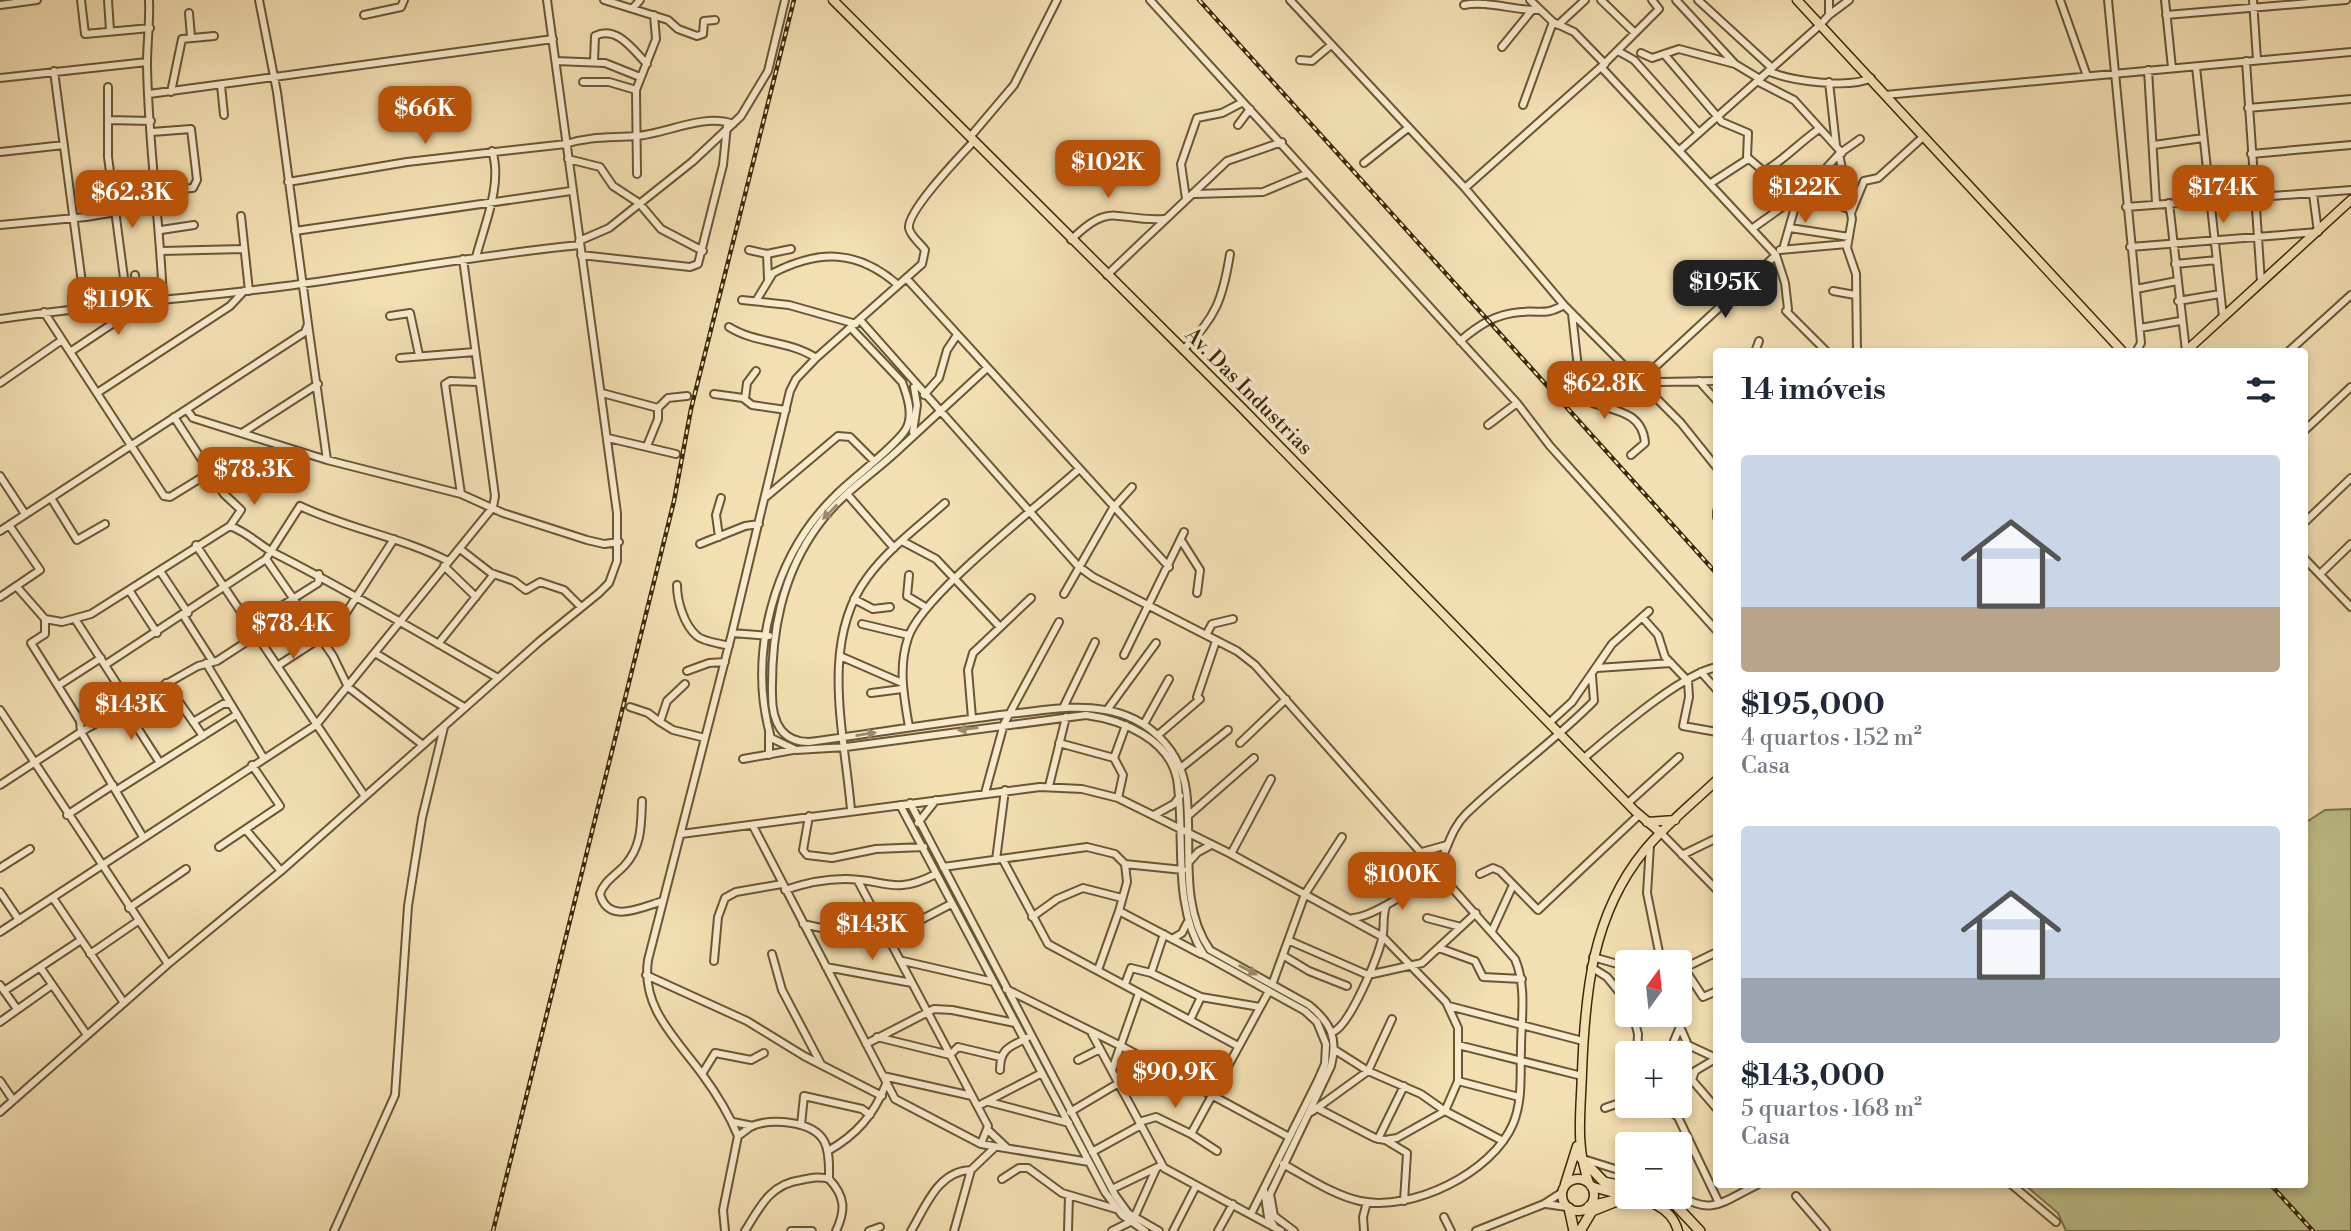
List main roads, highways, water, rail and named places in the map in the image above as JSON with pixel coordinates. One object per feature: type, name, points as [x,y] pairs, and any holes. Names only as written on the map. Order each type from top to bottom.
[{"type":"highway","points":[[1577,1160],[1604,1182],[1615,1184]]},
{"type":"highway","points":[[1578,1231],[1592,1211],[1615,1202]]},
{"type":"highway","points":[[1568,1208],[1578,1231]]},
{"type":"highway","points":[[1578,1231],[1587,1208]]},
{"type":"highway","points":[[1679,1209],[1700,1231]]},
{"type":"main road","name":"Av. Das Industrias","points":[[834,0],[1628,803],[1661,833]]},
{"type":"main road","points":[[1797,0],[2119,348]]},
{"type":"main road","points":[[2188,348],[2351,200]]},
{"type":"main road","points":[[1615,1198],[1587,1208],[1568,1208],[1563,1190],[1577,1160],[1583,1041],[1593,957],[1615,897],[1647,847],[1713,784]]},
{"type":"main road","points":[[1647,847],[1648,834],[1642,817],[1675,820]]},
{"type":"main road","points":[[1577,1160],[1594,1199],[1587,1208]]},
{"type":"main road","points":[[1563,1190],[1573,1179],[1615,1193]]},
{"type":"main road","points":[[1664,1209],[1674,1218],[1678,1231]]},
{"type":"railway","points":[[493,1231],[674,501],[691,409],[794,0]]},
{"type":"railway","points":[[1199,0],[1713,570]]},
{"type":"railway","points":[[2274,1188],[2313,1231]]}]
